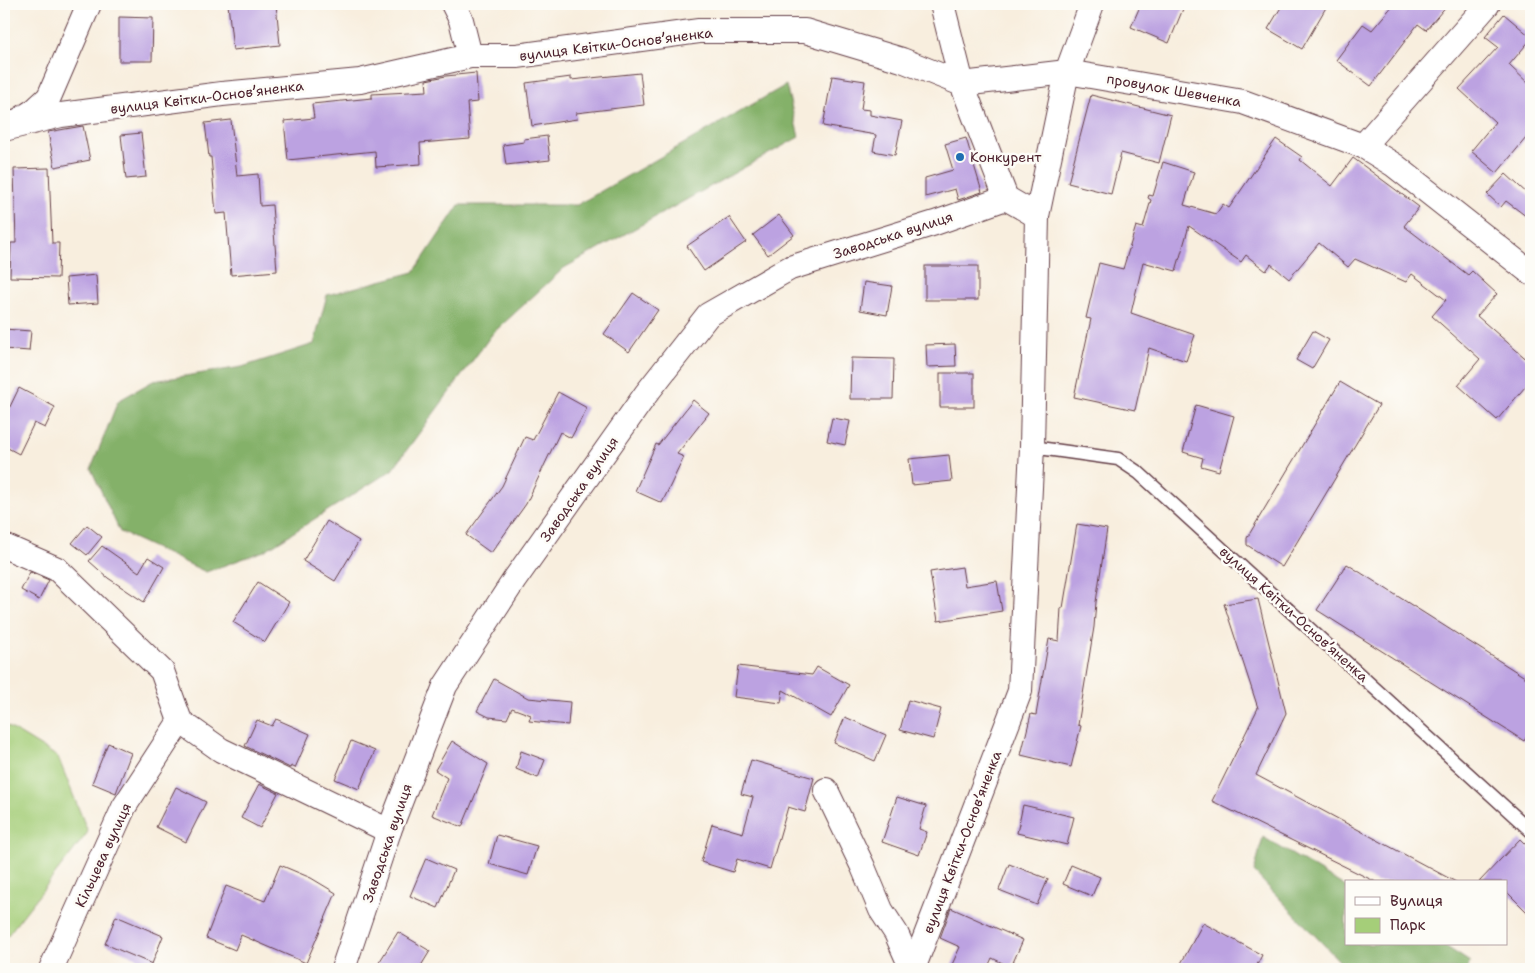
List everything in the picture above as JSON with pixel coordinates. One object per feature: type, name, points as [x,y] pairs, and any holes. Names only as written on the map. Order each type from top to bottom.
[{"type":"street","points":[[4,129],[35,110],[49,97],[88,4]]},
{"type":"street","points":[[453,4],[461,20],[470,56]]},
{"type":"street","points":[[942,4],[962,84],[1006,198],[1037,216]]},
{"type":"street","name":"вулиця Квітки-Основʼяненка","points":[[913,969],[1020,691],[1032,447],[1037,216],[1067,72],[1092,4]]},
{"type":"street","points":[[1363,146],[1488,4]]},
{"type":"street","name":"вулиця Квітки-Основʼяненка","points":[[4,129],[61,114],[222,94],[360,80],[470,56],[517,56],[699,31],[805,31],[902,60],[962,84]]},
{"type":"street","name":"провулок Шевченка","points":[[962,84],[1067,72],[1243,102],[1363,146],[1394,165],[1531,273]]},
{"type":"street","name":"Заводська вулиця","points":[[344,969],[389,831],[445,686],[515,580],[646,394],[708,315],[790,268],[935,223],[1006,198]]},
{"type":"street","points":[[4,546],[57,569],[162,671],[180,721],[221,750],[389,831]]},
{"type":"street","name":"Кільцева вулиця","points":[[51,969],[124,807],[180,721]]},
{"type":"street","points":[[826,790],[863,867],[881,910],[896,933],[913,969]]},
{"type":"lane","name":"вулиця Квітки-Основʼяненка","points":[[1032,447],[1118,459],[1139,473],[1531,831]]},
{"type":"green space","points":[[786,85],[799,137],[564,268],[493,333],[392,470],[264,551],[206,572],[120,532],[91,469],[118,401],[153,381],[242,367],[314,344],[327,295],[414,272],[459,205],[577,205]]},
{"type":"green space","points":[[4,724],[58,757],[88,832],[4,940]]},
{"type":"green space","points":[[1263,837],[1345,886],[1345,946],[1445,946],[1470,962],[1466,969],[1347,969],[1254,872]]},
{"type":"building","points":[[228,4],[276,4],[280,45],[233,50]]},
{"type":"building","points":[[1141,4],[1185,4],[1169,43],[1131,27]]},
{"type":"building","points":[[1283,4],[1328,4],[1302,49],[1268,29]]},
{"type":"building","points":[[1394,4],[1448,4],[1426,30],[1418,24],[1371,86],[1336,60],[1363,24],[1372,30]]},
{"type":"building","points":[[1504,14],[1531,37],[1509,65],[1531,86],[1531,132],[1497,173],[1471,151],[1495,122],[1459,89],[1498,47],[1485,37]]},
{"type":"building","points":[[119,17],[153,18],[152,61],[119,61]]},
{"type":"building","points":[[476,73],[478,102],[467,103],[470,139],[420,143],[421,164],[376,167],[375,151],[288,160],[284,121],[314,118],[312,104],[372,98],[372,94],[427,91],[426,80]]},
{"type":"building","points":[[640,73],[644,105],[576,113],[577,119],[532,126],[526,83],[571,77],[571,80]]},
{"type":"building","points":[[832,76],[865,81],[861,109],[870,110],[870,115],[902,121],[895,155],[873,151],[876,135],[823,126]]},
{"type":"building","points":[[1091,95],[1171,115],[1159,163],[1121,153],[1111,194],[1068,183]]},
{"type":"building","points":[[231,120],[237,176],[258,174],[260,206],[272,205],[277,271],[231,275],[226,213],[216,214],[211,157],[209,157],[205,123]]},
{"type":"building","points":[[83,126],[90,160],[55,167],[48,132]]},
{"type":"building","points":[[141,133],[146,177],[126,179],[121,135]]},
{"type":"building","points":[[547,136],[550,160],[506,165],[503,145],[524,142],[524,139]]},
{"type":"building","name":"Конкурент","points":[[966,138],[982,192],[958,200],[955,189],[925,197],[925,178],[953,170],[945,144]]},
{"type":"building","points":[[1276,139],[1302,157],[1300,160],[1332,186],[1353,158],[1419,207],[1404,226],[1468,275],[1472,271],[1497,294],[1477,316],[1531,363],[1531,380],[1497,420],[1458,385],[1480,359],[1432,316],[1446,300],[1412,274],[1406,282],[1355,259],[1348,267],[1319,243],[1289,279],[1271,264],[1266,271],[1246,255],[1241,262],[1189,226],[1176,271],[1143,262],[1131,313],[1195,335],[1186,361],[1149,348],[1135,410],[1074,397],[1091,319],[1086,318],[1099,263],[1123,269],[1136,226],[1143,228],[1151,200],[1148,198],[1149,195],[1153,196],[1163,162],[1194,172],[1184,205],[1216,214],[1223,204],[1229,208]]},
{"type":"building","points":[[49,168],[52,243],[59,243],[58,278],[10,277],[11,243],[16,243],[14,169]]},
{"type":"building","points":[[1506,174],[1531,197],[1531,220],[1506,201],[1501,207],[1487,194]]},
{"type":"building","points":[[779,215],[794,235],[768,255],[753,235]]},
{"type":"building","points":[[729,217],[746,242],[704,271],[687,246]]},
{"type":"building","points":[[925,266],[978,266],[978,300],[925,300]]},
{"type":"building","points":[[96,275],[98,303],[68,305],[66,278]]},
{"type":"building","points":[[864,282],[892,286],[887,315],[860,310]]},
{"type":"building","points":[[633,293],[658,310],[629,352],[604,334]]},
{"type":"building","points":[[4,329],[31,331],[29,351],[4,349]]},
{"type":"building","points":[[1313,331],[1329,340],[1312,369],[1296,360]]},
{"type":"building","points":[[955,344],[956,366],[927,367],[926,345]]},
{"type":"building","points":[[851,358],[894,359],[893,399],[850,399]]},
{"type":"building","points":[[940,373],[974,373],[974,407],[940,407]]},
{"type":"building","points":[[1340,382],[1379,405],[1282,567],[1247,545],[1247,538]]},
{"type":"building","points":[[19,388],[55,407],[45,428],[34,423],[19,454],[4,446],[4,419]]},
{"type":"building","points":[[558,392],[587,408],[571,438],[560,432],[526,504],[491,553],[466,535],[502,486],[525,437],[533,440]]},
{"type":"building","points":[[693,400],[709,413],[677,454],[684,457],[662,503],[635,491],[656,444],[658,445]]},
{"type":"building","points":[[1196,405],[1234,416],[1219,471],[1201,466],[1203,458],[1183,452]]},
{"type":"building","points":[[832,418],[850,421],[845,445],[827,441]]},
{"type":"building","points":[[949,455],[952,481],[912,485],[909,459]]},
{"type":"building","points":[[327,521],[359,541],[335,581],[303,561]]},
{"type":"building","points":[[1077,524],[1107,529],[1078,725],[1081,726],[1071,767],[1021,755],[1031,714],[1036,715],[1049,639],[1059,641],[1061,608],[1063,608]]},
{"type":"building","points":[[87,525],[102,537],[87,555],[72,543]]},
{"type":"building","points":[[102,546],[139,572],[148,557],[164,567],[144,602],[108,578],[89,561]]},
{"type":"building","points":[[1347,564],[1531,681],[1531,730],[1524,741],[1317,610]]},
{"type":"building","points":[[962,567],[965,586],[997,581],[1002,611],[938,621],[930,572]]},
{"type":"building","points":[[30,572],[49,580],[39,600],[21,590]]},
{"type":"building","points":[[258,582],[289,602],[265,642],[233,622]]},
{"type":"building","points":[[1258,599],[1286,713],[1256,775],[1452,880],[1372,880],[1212,801],[1258,708],[1224,604]]},
{"type":"building","points":[[738,666],[812,675],[817,667],[849,685],[831,717],[783,690],[781,703],[734,697]]},
{"type":"building","points":[[494,679],[528,698],[570,702],[568,725],[529,721],[531,715],[512,708],[507,719],[489,717],[477,711]]},
{"type":"building","points":[[908,700],[941,709],[933,739],[900,730]]},
{"type":"building","points":[[845,717],[886,735],[875,761],[834,743]]},
{"type":"building","points":[[276,719],[310,734],[295,768],[291,766],[290,768],[245,746],[257,720],[272,726]]},
{"type":"building","points":[[351,741],[375,751],[359,789],[335,779]]},
{"type":"building","points":[[452,741],[488,764],[462,827],[432,815],[447,778],[435,770]]},
{"type":"building","points":[[108,743],[131,753],[116,793],[92,783]]},
{"type":"building","points":[[521,751],[545,760],[538,778],[516,769]]},
{"type":"building","points":[[751,760],[814,778],[805,812],[788,807],[770,869],[737,859],[733,872],[701,862],[712,824],[743,833],[753,797],[741,794]]},
{"type":"building","points":[[259,784],[278,793],[260,828],[241,818]]},
{"type":"building","points":[[176,787],[206,802],[186,842],[156,827]]},
{"type":"building","points":[[897,797],[926,806],[919,829],[927,832],[919,855],[882,842]]},
{"type":"building","points":[[1023,805],[1074,817],[1067,845],[1017,833]]},
{"type":"building","points":[[497,835],[537,846],[528,875],[489,864]]},
{"type":"building","points":[[1520,839],[1531,850],[1531,916],[1508,893],[1508,880],[1481,880]]},
{"type":"building","points":[[426,858],[454,870],[438,908],[410,896]]},
{"type":"building","points":[[1009,864],[1048,879],[1037,905],[999,890]]},
{"type":"building","points":[[280,865],[311,878],[336,893],[306,963],[241,935],[235,950],[206,938],[226,886],[265,901]]},
{"type":"building","points":[[1071,865],[1100,877],[1092,896],[1063,884]]},
{"type":"building","points":[[951,908],[1023,940],[1011,967],[992,958],[987,969],[950,969],[960,947],[940,938]]},
{"type":"building","points":[[116,916],[163,936],[152,964],[105,944]]},
{"type":"building","points":[[1203,923],[1262,955],[1255,969],[1178,969]]},
{"type":"building","points":[[398,932],[430,951],[419,969],[375,969]]},
{"type":"place","name":"Конкурент","points":[[960,157]]}]
